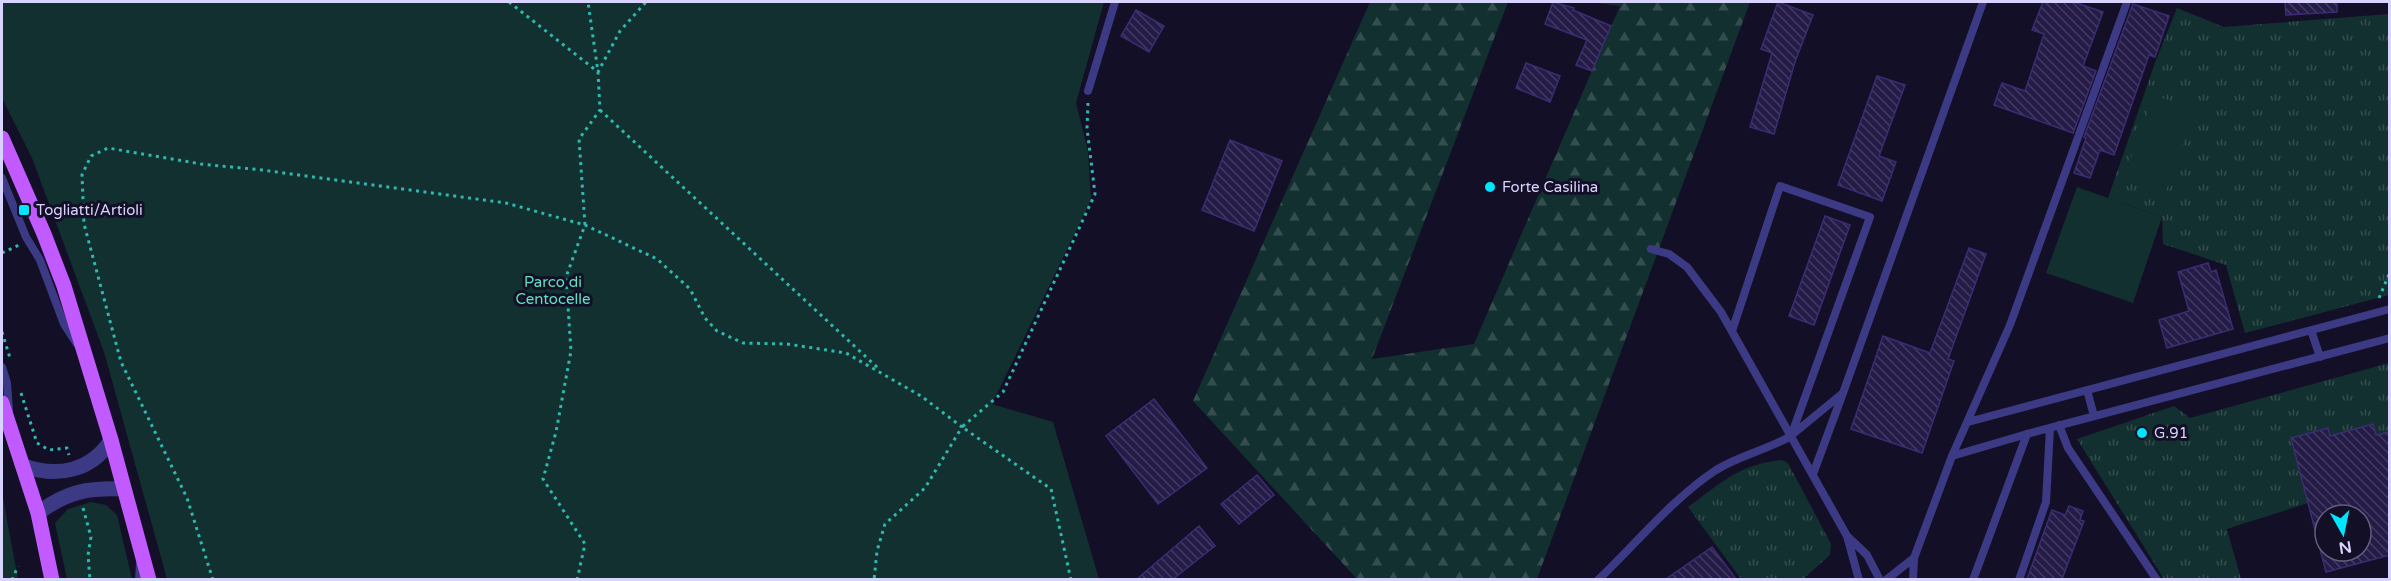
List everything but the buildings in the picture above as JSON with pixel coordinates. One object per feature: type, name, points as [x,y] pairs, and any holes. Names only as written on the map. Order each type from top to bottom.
[{"type":"main road","points":[[2,138],[52,255],[111,440],[149,579]]},
{"type":"main road","points":[[2,403],[38,513],[52,579]]},
{"type":"street","points":[[24,466],[44,472],[73,470],[93,461],[111,440]]},
{"type":"street","points":[[38,513],[63,496],[79,491],[124,489]]},
{"type":"lane","points":[[1088,91],[1115,2]]},
{"type":"lane","points":[[1813,474],[1983,2]]},
{"type":"lane","points":[[1913,579],[1914,558],[1952,456],[2013,317],[2127,2]]},
{"type":"lane","points":[[2,178],[26,237],[40,260],[64,324],[70,336],[84,352]]},
{"type":"lane","points":[[1732,331],[1780,186],[1870,217],[1791,436]]},
{"type":"lane","points":[[1651,249],[1669,254],[1687,267],[1721,312],[1847,536],[1859,579]]},
{"type":"lane","points":[[1968,422],[2390,309]]},
{"type":"lane","points":[[2312,330],[2320,357]]},
{"type":"lane","points":[[1952,456],[2059,425],[2390,338]]},
{"type":"lane","points":[[2,367],[8,390],[8,423]]},
{"type":"lane","points":[[2087,390],[2094,416]]},
{"type":"lane","points":[[1598,579],[1670,508],[1713,472],[1738,457],[1771,447],[1791,436],[1843,393]]},
{"type":"lane","points":[[2059,425],[2068,447],[2157,579]]},
{"type":"lane","points":[[2019,579],[2046,502],[2050,428]]},
{"type":"lane","points":[[1972,579],[2027,434]]},
{"type":"lane","points":[[1847,536],[1867,555],[1880,579]]},
{"type":"lane","points":[[139,579],[140,552]]},
{"type":"lane","points":[[1886,579],[1914,558]]},
{"type":"path","points":[[509,2],[598,72]]},
{"type":"path","points":[[577,579],[585,544],[543,479],[556,432],[571,351],[566,277],[585,225],[579,139],[600,110],[598,72],[588,2]]},
{"type":"path","points":[[598,72],[620,31],[646,2]]},
{"type":"path","points":[[873,579],[877,551],[885,524],[926,488],[962,427],[1003,392],[1095,194],[1087,128],[1088,91]]},
{"type":"path","points":[[600,110],[882,372]]},
{"type":"path","points":[[213,579],[187,498],[121,362],[84,224],[82,176],[91,156],[108,148],[201,164],[506,203],[585,225],[657,259],[690,289],[705,318],[717,331],[743,343],[787,344],[846,353],[921,396],[1051,489],[1071,579]]},
{"type":"path","points":[[2,253],[23,243]]},
{"type":"path","points":[[2379,298],[2390,272]]},
{"type":"path","points":[[2,332],[12,365]]},
{"type":"path","points":[[19,388],[37,443],[49,450],[67,448],[70,459]]},
{"type":"path","points":[[82,504],[91,537],[88,555],[90,579]]},
{"type":"path","points":[[12,579],[18,566]]},
{"type":"green space","name":"Parco di Centocelle","points":[[2,2],[1104,2],[1076,103],[1088,151],[1091,200],[992,404],[1053,422],[1099,579],[167,579],[104,352],[32,158],[2,98]]},
{"type":"green space","points":[[1370,2],[1508,2],[1372,359],[1474,344],[1620,6],[1590,2],[1750,2],[1537,579],[1357,579],[1193,401]]},
{"type":"green space","points":[[2177,8],[2224,27],[2389,14],[2389,295],[2245,333],[2226,265],[2163,244],[2162,217],[2108,198],[2156,60]]},
{"type":"green space","points":[[2154,95],[2195,110],[2165,194],[2123,179]]},
{"type":"green space","points":[[2077,187],[2162,217],[2133,303],[2046,273]]},
{"type":"green space","points":[[2389,363],[2389,432],[2376,435],[2372,424],[2330,436],[2328,428],[2291,438],[2308,503],[2227,529],[2241,579],[2164,579],[2077,439],[2174,406],[2190,418]]},
{"type":"green space","points":[[1782,460],[1788,463],[1831,544],[1830,555],[1803,579],[1741,579],[1688,507],[1742,470]]},
{"type":"green space","points":[[2,493],[18,579],[2,579]]},
{"type":"green space","points":[[91,502],[106,505],[117,515],[132,579],[67,579],[55,523],[68,509]]},
{"type":"place","name":"Forte Casilina","points":[[1490,187]]},
{"type":"place","name":"Togliatti/Artioli","points":[[24,210]]},
{"type":"place","name":"G.91","points":[[2142,433]]}]
